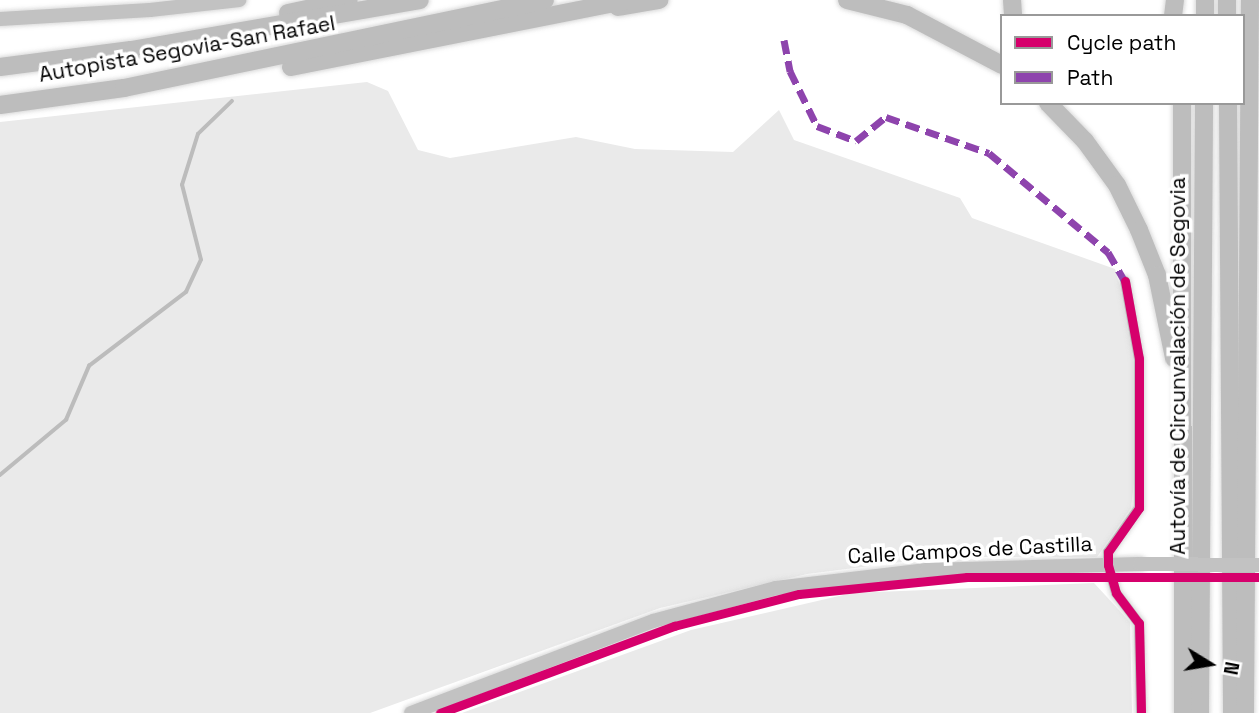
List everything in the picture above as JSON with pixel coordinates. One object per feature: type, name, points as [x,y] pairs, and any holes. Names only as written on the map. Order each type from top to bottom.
[{"type":"highway","points":[[131,50],[349,0]]},
{"type":"highway","name":"Autopista Segovia-San Rafael","points":[[0,67],[131,50],[420,0]]},
{"type":"highway","name":"Autopista Segovia-San Rafael","points":[[0,106],[124,88],[545,0]]},
{"type":"highway","points":[[549,18],[629,0]]},
{"type":"highway","points":[[124,88],[263,71],[659,0]]},
{"type":"highway","points":[[846,0],[907,15],[1000,64]]},
{"type":"highway","points":[[1245,713],[1250,0]]},
{"type":"highway","points":[[1050,105],[1085,141],[1117,185],[1157,275],[1175,366],[1181,534]]},
{"type":"highway","points":[[1182,105],[1183,713]]},
{"type":"highway","name":"Autovía de Circunvalación de Segovia","points":[[1200,713],[1203,105]]},
{"type":"highway","points":[[1228,105],[1231,713]]},
{"type":"highway","points":[[1248,389],[1259,272]]},
{"type":"main road","points":[[0,19],[150,10],[239,0]]},
{"type":"main road","name":"Calle Campos de Castilla","points":[[411,713],[653,621],[776,588],[928,570],[1140,564],[1259,565]]},
{"type":"street","points":[[1125,281],[1139,359],[1139,508],[1108,552],[1108,565],[1116,593],[1139,623],[1141,713]]},
{"type":"shaded area","points":[[367,82],[388,91],[418,150],[450,158],[576,137],[635,149],[733,152],[779,110],[794,140],[960,198],[972,218],[1115,269],[1135,337],[1135,475],[1131,508],[1097,557],[941,557],[807,574],[660,608],[370,713],[0,713],[0,122]]},
{"type":"shaded area","points":[[1094,583],[1130,622],[1132,713],[462,713],[691,630],[852,593]]},
{"type":"waterway","points":[[0,475],[66,420],[89,366],[186,292],[201,260],[182,185],[198,134],[232,101]]},
{"type":"marked path","points":[[784,40],[790,71],[817,126],[856,141],[886,117],[989,153],[1108,252],[1125,281]]},
{"type":"cycle path","points":[[1125,281],[1139,359],[1139,508],[1108,552],[1108,565],[1116,593],[1139,623],[1141,713]]},
{"type":"cycle path","points":[[440,713],[674,626],[799,594],[967,577],[1259,577]]}]
